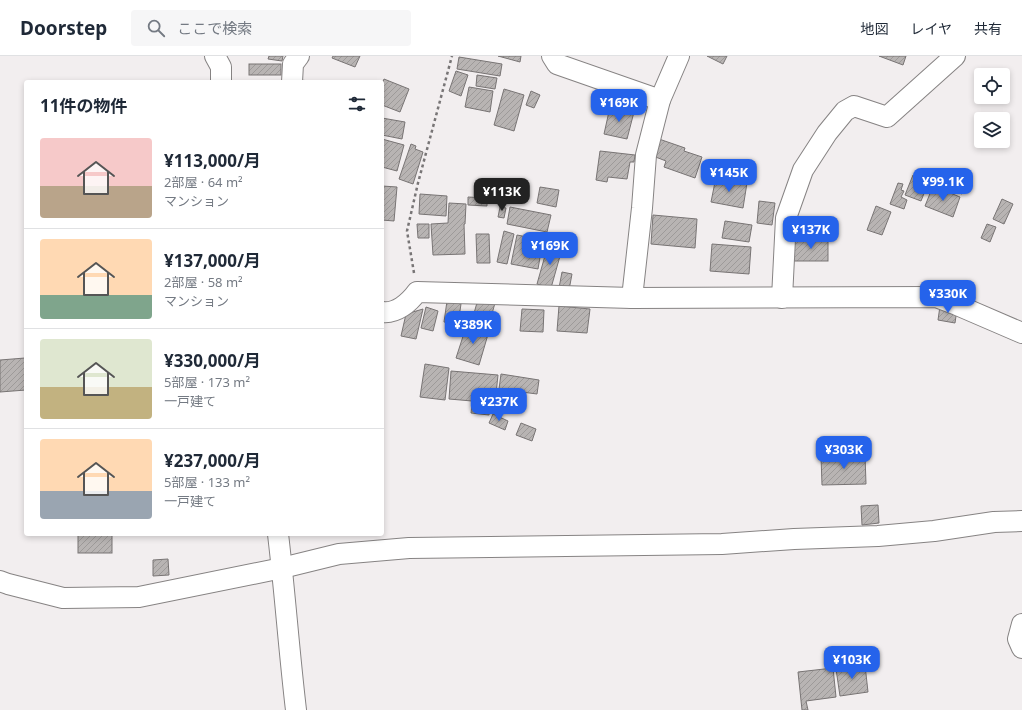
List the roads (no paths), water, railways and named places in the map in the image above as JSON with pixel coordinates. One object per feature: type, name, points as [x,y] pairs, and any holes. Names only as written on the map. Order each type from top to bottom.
[{"type":"street","points":[[215,56],[221,67],[221,80]]},
{"type":"street","points":[[292,80],[293,64],[299,56]]},
{"type":"street","points":[[552,56],[557,64],[660,100]]},
{"type":"street","points":[[632,298],[646,155],[660,100],[679,56]]},
{"type":"street","points":[[782,298],[786,218],[803,170],[827,133],[845,111],[854,106],[887,117],[955,56]]},
{"type":"street","points":[[384,312],[390,313],[410,302],[417,292],[632,298],[936,297],[957,304],[1022,333]]},
{"type":"street","points":[[0,581],[63,598],[139,597],[282,568],[340,554],[409,548],[722,544],[794,539],[878,536],[934,531],[994,522],[1022,521]]},
{"type":"street","points":[[278,536],[289,654],[296,710]]},
{"type":"street","points":[[1022,624],[1018,639],[1022,648]]}]
